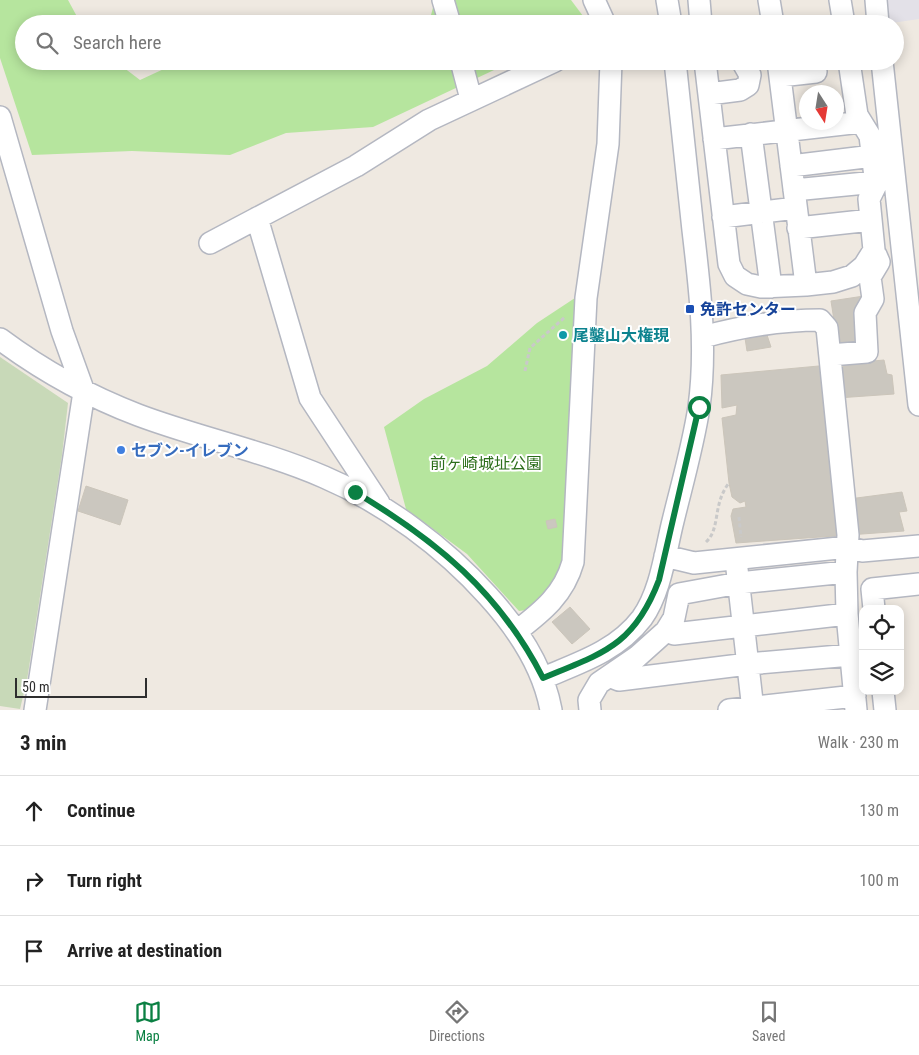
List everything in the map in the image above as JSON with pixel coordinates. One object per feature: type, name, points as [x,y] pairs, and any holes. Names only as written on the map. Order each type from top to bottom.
[{"type":"street","points":[[443,0],[447,15]]},
{"type":"street","points":[[594,0],[602,15]]},
{"type":"street","points":[[668,0],[669,15]]},
{"type":"street","points":[[699,0],[700,15]]},
{"type":"street","points":[[769,0],[772,15]]},
{"type":"street","points":[[840,0],[842,15]]},
{"type":"street","points":[[876,0],[877,15]]},
{"type":"street","points":[[463,70],[471,99]]},
{"type":"street","points":[[210,243],[356,166],[428,120],[535,70]]},
{"type":"street","points":[[517,630],[553,601],[566,584],[574,562],[586,298],[608,144],[611,70]]},
{"type":"street","points":[[543,678],[617,644],[649,607],[665,556],[699,407],[703,337],[697,262],[676,70]]},
{"type":"street","points":[[706,70],[729,264],[735,276],[747,284],[771,286],[806,286],[833,282],[852,276],[864,266],[874,250]]},
{"type":"street","points":[[709,94],[740,90],[748,85],[750,74],[748,70]]},
{"type":"street","points":[[779,70],[806,286]]},
{"type":"street","points":[[791,70],[816,72],[816,70]]},
{"type":"street","points":[[830,354],[868,352],[865,313],[873,299],[870,277],[879,262],[874,250],[869,199],[876,182],[870,136],[856,115],[850,70]]},
{"type":"street","points":[[883,70],[919,405]]},
{"type":"street","points":[[0,117],[62,332],[84,392],[35,710]]},
{"type":"street","points":[[714,138],[860,122]]},
{"type":"street","points":[[751,134],[771,286]]},
{"type":"street","points":[[791,166],[826,155],[873,156]]},
{"type":"street","points":[[723,216],[796,209],[829,194],[876,182]]},
{"type":"street","points":[[796,209],[834,233],[871,220]]},
{"type":"street","points":[[257,218],[310,398],[382,508]]},
{"type":"street","points":[[703,337],[763,325],[820,320],[826,328],[848,547],[846,572],[847,614],[856,703],[729,710]]},
{"type":"street","points":[[0,339],[35,365],[84,392],[139,415],[302,468],[355,492],[382,508],[456,563],[500,608],[517,630],[543,678],[551,710]]},
{"type":"street","points":[[665,556],[694,563],[848,547],[862,551],[919,546]]},
{"type":"street","points":[[736,559],[753,710]]},
{"type":"street","points":[[590,710],[588,700],[599,683],[637,657],[666,631],[674,618],[679,594],[739,583],[846,572]]},
{"type":"street","points":[[874,605],[872,589],[919,584]]},
{"type":"street","points":[[666,631],[674,634],[744,624],[847,614]]},
{"type":"street","points":[[609,676],[620,680],[748,664],[851,655]]},
{"type":"street","points":[[883,695],[885,710]]},
{"type":"path","points":[[526,371],[530,348],[586,298]]},
{"type":"path","points":[[702,545],[712,536],[715,527],[717,503],[722,491],[729,483]]},
{"type":"path","points":[[739,517],[742,536]]},
{"type":"shaded area","points":[[883,0],[919,0],[919,19],[904,21],[904,15],[884,15]]},
{"type":"green space","points":[[0,0],[68,0],[76,15],[15,15],[15,70],[127,70],[140,80],[162,70],[494,70],[373,127],[286,133],[230,155],[132,151],[32,155],[0,58]]},
{"type":"green space","points":[[435,0],[571,0],[582,15],[431,15]]},
{"type":"green space","name":"前ヶ崎城址公園","points":[[581,294],[565,560],[550,594],[545,600],[538,606],[519,611],[467,554],[406,509],[384,427],[424,399],[487,366],[537,323]]},
{"type":"green space","points":[[0,357],[68,403],[62,455],[27,680],[20,709],[0,706]]},
{"type":"building","points":[[864,296],[869,300],[858,302],[858,307],[855,307],[860,342],[838,346],[831,301]]},
{"type":"building","points":[[767,335],[771,347],[747,351],[745,338]]},
{"type":"building","points":[[884,360],[887,374],[892,375],[894,394],[823,399],[834,501],[902,492],[907,511],[899,512],[904,531],[736,543],[731,516],[733,509],[746,507],[745,501],[740,503],[732,497],[722,418],[736,415],[737,405],[722,408],[721,375]]},
{"type":"building","points":[[86,486],[128,500],[120,525],[78,511]]},
{"type":"building","points":[[555,519],[557,527],[548,529],[546,521]]},
{"type":"building","points":[[570,607],[590,629],[572,644],[552,622]]},
{"type":"place","name":"免許センター","points":[[690,309]]},
{"type":"place","name":"尾鑿山大権現","points":[[563,335]]},
{"type":"place","name":"セブン-イレブン","points":[[121,450]]},
{"type":"route","points":[[355,492],[382,508],[456,563],[500,608],[517,630],[543,678],[617,644],[649,607],[659,580],[699,407]]}]
